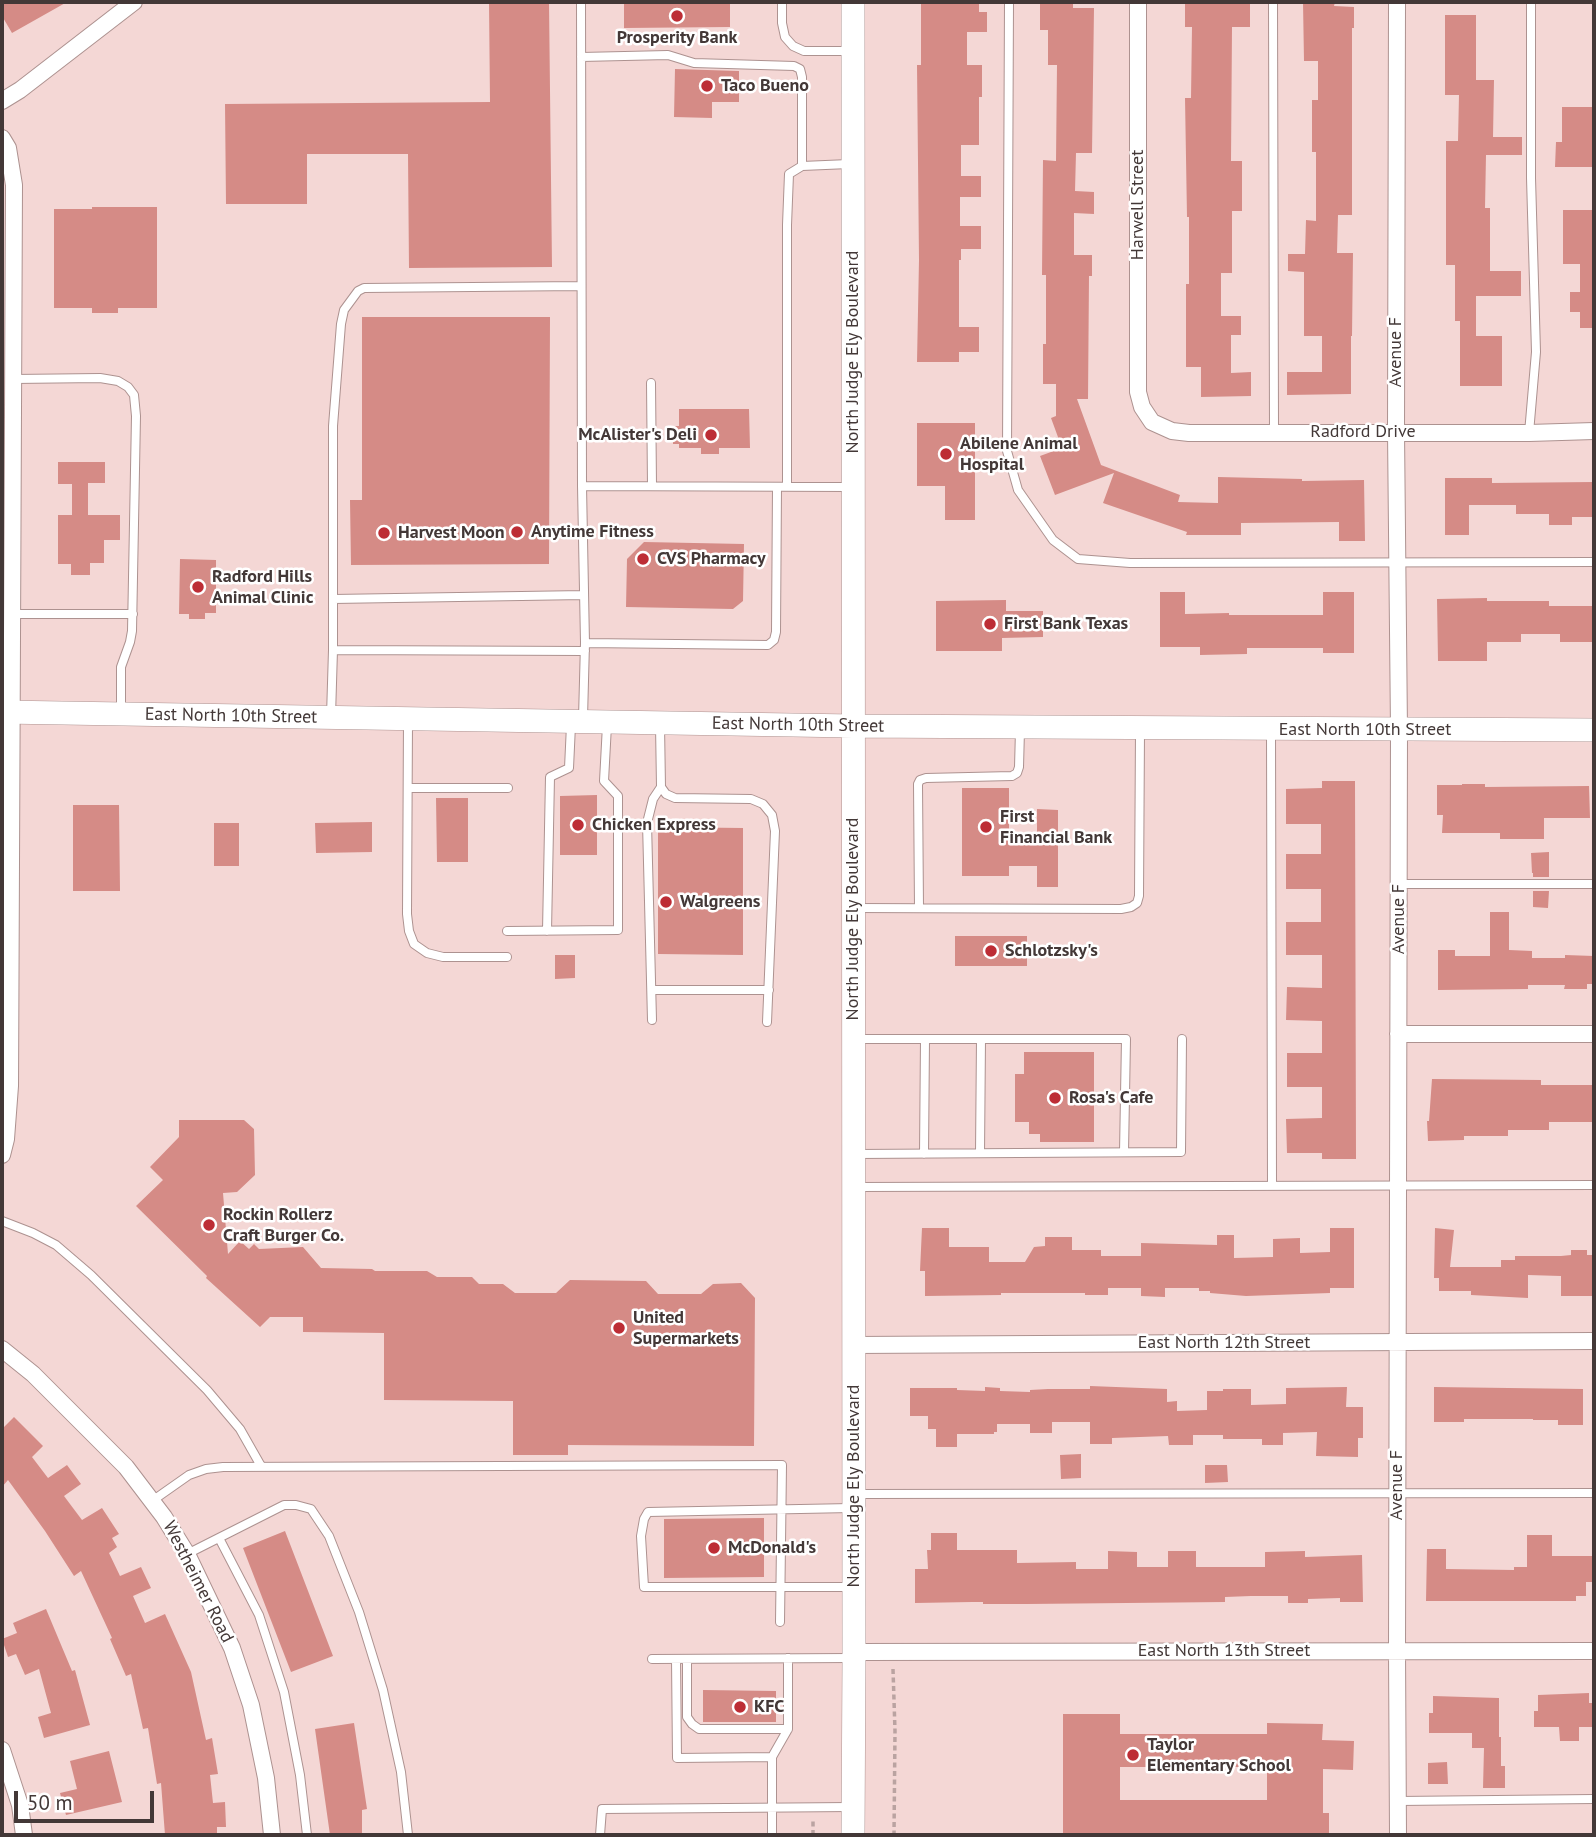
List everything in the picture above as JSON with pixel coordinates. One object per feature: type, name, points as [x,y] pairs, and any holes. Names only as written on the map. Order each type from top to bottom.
[{"type":"main road","name":"North Judge Ely Boulevard","points":[[853,2],[853,1835]]},
{"type":"main road","name":"East North 10th Street","points":[[7,712],[853,726],[1594,730]]},
{"type":"street","points":[[2,101],[134,2]]},
{"type":"street","name":"Harwell Street","points":[[1138,2],[1138,392],[1142,407]]},
{"type":"street","name":"Avenue F","points":[[1397,2],[1398,1835]]},
{"type":"street","points":[[2,138],[8,148],[14,185],[12,614],[7,712],[10,1086],[6,1139],[2,1155]]},
{"type":"street","name":"Radford Drive","points":[[1142,407],[1152,422],[1172,431],[1189,433],[1529,433],[1594,430]]},
{"type":"street","points":[[1398,1034],[1594,1034]]},
{"type":"street","name":"East North 12th Street","points":[[853,1345],[1594,1342]]},
{"type":"street","name":"Westheimer Road","points":[[2,1349],[33,1374],[126,1467],[164,1517],[187,1554],[232,1648],[251,1705],[266,1778],[272,1835]]},
{"type":"street","name":"East North 13th Street","points":[[854,1655],[1594,1651]]},
{"type":"street","points":[[2,1750],[20,1805],[24,1835]]},
{"type":"lane","points":[[547,931],[550,777],[569,768],[577,721],[584,647],[581,2]]},
{"type":"lane","points":[[782,2],[785,37],[793,46],[804,51],[853,51]]},
{"type":"lane","points":[[1009,2],[1007,451],[1018,490],[1053,540],[1078,559],[1130,564],[1594,562]]},
{"type":"lane","points":[[1273,2],[1273,433]]},
{"type":"lane","points":[[1529,433],[1536,352],[1531,178],[1531,2]]},
{"type":"lane","points":[[581,57],[668,55],[694,63],[794,66],[800,69],[802,77],[802,166]]},
{"type":"lane","points":[[333,650],[768,645],[774,640],[782,486],[789,174],[802,166],[853,164]]},
{"type":"lane","points":[[331,717],[334,426],[344,310],[358,291],[364,288],[581,286]]},
{"type":"lane","points":[[13,379],[100,378],[118,381],[134,395],[133,614],[130,642],[121,667],[121,714]]},
{"type":"lane","points":[[651,383],[652,486]]},
{"type":"lane","points":[[582,435],[652,436]]},
{"type":"lane","points":[[582,486],[853,486]]},
{"type":"lane","points":[[333,598],[584,595]]},
{"type":"lane","points":[[12,614],[133,614]]},
{"type":"lane","points":[[408,719],[407,914],[414,944],[426,953],[443,957],[507,957]]},
{"type":"lane","points":[[508,931],[618,930],[618,796],[604,781],[607,722]]},
{"type":"lane","points":[[652,1020],[647,823],[653,799],[661,787],[660,723]]},
{"type":"lane","points":[[919,908],[920,780],[1013,776],[1019,767],[1020,727]]},
{"type":"lane","points":[[853,908],[1131,907],[1137,903],[1139,896],[1140,728]]},
{"type":"lane","points":[[1271,729],[1272,1185]]},
{"type":"lane","points":[[661,787],[666,794],[675,798],[751,799],[763,804],[772,815],[775,831],[768,1022]]},
{"type":"lane","points":[[408,788],[508,788]]},
{"type":"lane","points":[[1399,884],[1594,884]]},
{"type":"lane","points":[[652,990],[769,990]]},
{"type":"lane","points":[[853,1039],[1125,1039],[1124,1152]]},
{"type":"lane","points":[[924,1153],[925,1039]]},
{"type":"lane","points":[[980,1153],[981,1039]]},
{"type":"lane","points":[[853,1154],[1181,1152],[1182,1039]]},
{"type":"lane","points":[[853,1187],[1594,1185]]},
{"type":"lane","points":[[2,1222],[56,1245],[91,1275],[207,1390],[240,1429],[261,1466]]},
{"type":"lane","points":[[152,1501],[189,1475],[223,1467],[782,1465],[780,1622]]},
{"type":"lane","points":[[854,1587],[644,1587],[641,1535],[644,1519],[648,1512],[781,1510],[854,1501],[1397,1493],[1594,1493]]},
{"type":"lane","points":[[187,1554],[284,1505],[311,1509],[329,1536],[359,1612],[383,1690],[401,1772],[408,1835]]},
{"type":"lane","points":[[219,1538],[259,1615],[284,1692],[300,1775],[307,1835]]},
{"type":"lane","points":[[652,1659],[854,1655]]},
{"type":"lane","points":[[772,1835],[772,1757],[788,1729],[788,1658]]},
{"type":"lane","points":[[676,1659],[677,1758],[772,1757]]},
{"type":"lane","points":[[687,1659],[687,1717],[699,1729],[788,1729]]},
{"type":"lane","points":[[1398,1801],[1594,1799]]},
{"type":"lane","points":[[600,1835],[602,1809],[854,1807]]},
{"type":"path","points":[[883,1665],[893,1669],[894,1835]]},
{"type":"path","points":[[813,1820],[813,1835]]},
{"type":"building","points":[[2,2],[67,2],[12,33],[2,16]]},
{"type":"building","points":[[489,2],[549,2],[552,267],[409,268],[408,154],[307,154],[307,204],[226,204],[225,104],[490,102]]},
{"type":"building","name":"Prosperity Bank","points":[[624,2],[730,2],[730,27],[624,28]]},
{"type":"building","points":[[921,2],[979,2],[979,12],[987,12],[987,32],[967,32],[967,65],[982,65],[979,145],[961,145],[961,176],[981,176],[981,197],[960,197],[960,226],[981,226],[981,249],[961,249],[959,327],[979,327],[979,352],[959,352],[959,362],[917,362],[917,65],[921,65]]},
{"type":"building","points":[[1040,2],[1073,2],[1073,8],[1094,8],[1092,153],[1076,153],[1075,191],[1094,192],[1094,214],[1074,213],[1074,255],[1092,255],[1092,276],[1089,276],[1088,399],[1077,399],[1101,465],[1180,495],[1178,502],[1218,503],[1218,477],[1302,481],[1364,480],[1365,541],[1339,541],[1339,522],[1241,523],[1241,535],[1186,535],[1187,532],[1103,503],[1114,473],[1055,495],[1040,456],[1062,448],[1051,418],[1056,416],[1056,384],[1043,384],[1046,275],[1042,275],[1043,160],[1056,161],[1057,65],[1048,65],[1048,30],[1040,30]]},
{"type":"building","points":[[1250,2],[1250,27],[1232,27],[1231,161],[1242,161],[1242,211],[1232,211],[1232,273],[1221,273],[1221,316],[1241,316],[1241,335],[1231,335],[1231,373],[1251,372],[1251,396],[1201,397],[1201,367],[1186,367],[1189,217],[1185,98],[1191,98],[1192,27],[1185,27],[1185,4]]},
{"type":"building","points":[[1303,2],[1335,2],[1334,6],[1354,7],[1352,215],[1338,215],[1337,253],[1353,253],[1351,394],[1287,395],[1287,372],[1322,372],[1322,336],[1304,336],[1304,272],[1288,271],[1288,254],[1305,254],[1306,220],[1316,221],[1316,152],[1312,152],[1312,100],[1318,100],[1318,61],[1304,61]]},
{"type":"building","points":[[1445,15],[1476,15],[1476,80],[1494,80],[1493,137],[1522,137],[1522,155],[1486,155],[1485,208],[1490,208],[1490,271],[1521,271],[1521,296],[1476,296],[1476,336],[1502,336],[1502,386],[1460,386],[1460,321],[1455,321],[1455,265],[1446,265],[1446,141],[1458,141],[1459,95],[1445,95]]},
{"type":"building","name":"Taco Bueno","points":[[675,69],[739,71],[739,102],[712,102],[712,118],[674,117]]},
{"type":"building","points":[[1562,107],[1594,107],[1594,167],[1555,167],[1556,142],[1562,142]]},
{"type":"building","points":[[157,207],[157,308],[118,308],[118,313],[92,313],[92,308],[54,308],[54,209]]},
{"type":"building","points":[[1563,210],[1594,210],[1594,328],[1580,328],[1580,312],[1570,312],[1570,292],[1580,292],[1580,264],[1563,264]]},
{"type":"building","points":[[362,317],[550,317],[549,564],[351,565],[350,500],[362,500]]},
{"type":"building","name":"McAlister's Deli","points":[[679,409],[749,409],[750,448],[719,448],[719,454],[701,454],[701,448],[679,448],[679,444],[673,444],[673,426],[679,426]]},
{"type":"building","name":"Abilene Animal Hospital","points":[[917,423],[975,423],[975,520],[945,520],[945,486],[917,486]]},
{"type":"building","points":[[58,462],[105,462],[105,483],[88,483],[88,515],[120,515],[120,540],[104,540],[104,563],[90,563],[90,575],[71,575],[71,564],[58,564],[58,515],[72,515],[72,484],[58,484]]},
{"type":"building","points":[[1445,478],[1492,478],[1492,483],[1594,482],[1594,517],[1572,517],[1572,525],[1549,525],[1549,514],[1516,514],[1516,505],[1469,505],[1469,535],[1445,535]]},
{"type":"building","name":"CVS Pharmacy","points":[[644,542],[744,544],[743,601],[733,609],[626,607],[627,559]]},
{"type":"building","name":"Radford Hills Animal Clinic","points":[[180,559],[216,560],[216,613],[205,613],[205,619],[189,619],[189,614],[179,614]]},
{"type":"building","points":[[1160,592],[1185,592],[1185,614],[1323,615],[1323,592],[1354,592],[1354,653],[1323,653],[1323,648],[1247,648],[1247,654],[1200,655],[1200,647],[1160,647]]},
{"type":"building","points":[[1487,598],[1487,601],[1549,601],[1549,606],[1594,606],[1594,642],[1560,642],[1560,634],[1521,634],[1521,642],[1487,642],[1487,661],[1438,661],[1437,599]]},
{"type":"building","name":"First Bank Texas","points":[[1006,600],[1006,611],[1043,611],[1043,637],[1002,638],[1002,651],[936,651],[936,601]]},
{"type":"building","points":[[1322,781],[1355,781],[1356,1159],[1322,1159],[1322,1153],[1287,1153],[1286,1119],[1322,1118],[1322,1087],[1287,1087],[1287,1053],[1322,1053],[1322,1021],[1286,1020],[1287,987],[1322,988],[1322,955],[1286,955],[1286,922],[1321,922],[1321,889],[1286,889],[1286,854],[1321,854],[1321,824],[1286,824],[1286,789],[1322,788]]},
{"type":"building","points":[[1485,784],[1485,787],[1589,786],[1590,818],[1544,818],[1544,839],[1500,839],[1500,833],[1442,833],[1443,815],[1437,815],[1437,785]]},
{"type":"building","name":"First Financial Bank","points":[[962,788],[1009,788],[1009,845],[1037,845],[1037,809],[1058,810],[1058,887],[1037,887],[1037,866],[1009,866],[1009,876],[962,876]]},
{"type":"building","name":"Chicken Express","points":[[597,795],[597,855],[560,855],[560,796]]},
{"type":"building","points":[[436,798],[468,798],[468,862],[437,862]]},
{"type":"building","points":[[73,805],[119,805],[120,891],[73,891]]},
{"type":"building","points":[[372,822],[372,852],[316,853],[315,823]]},
{"type":"building","points":[[214,823],[239,823],[239,866],[214,866]]},
{"type":"building","name":"Walgreens","points":[[658,827],[743,828],[743,955],[658,954]]},
{"type":"building","points":[[1549,852],[1549,877],[1533,877],[1531,853]]},
{"type":"building","points":[[1533,891],[1549,891],[1548,908],[1533,907]]},
{"type":"building","points":[[1490,912],[1509,912],[1509,950],[1532,951],[1532,958],[1594,956],[1594,984],[1587,984],[1587,989],[1564,989],[1565,985],[1528,985],[1528,989],[1438,990],[1438,950],[1455,950],[1455,956],[1490,956]]},
{"type":"building","name":"Schlotzsky's","points":[[955,936],[1027,936],[1027,966],[955,966]]},
{"type":"building","points":[[555,955],[575,955],[575,978],[555,979]]},
{"type":"building","name":"Rosa's Cafe","points":[[1024,1052],[1094,1052],[1094,1142],[1040,1142],[1040,1134],[1029,1134],[1029,1122],[1015,1122],[1015,1074],[1024,1074]]},
{"type":"building","points":[[1432,1079],[1541,1080],[1541,1085],[1592,1085],[1592,1122],[1549,1122],[1549,1130],[1508,1130],[1508,1136],[1464,1136],[1464,1140],[1428,1141],[1427,1121]]},
{"type":"building","points":[[179,1120],[244,1120],[254,1129],[255,1175],[237,1192],[223,1193],[228,1254],[240,1241],[249,1249],[254,1244],[259,1249],[303,1247],[321,1268],[427,1271],[437,1277],[472,1277],[479,1284],[503,1284],[515,1293],[556,1293],[570,1280],[646,1281],[658,1294],[701,1294],[713,1284],[741,1283],[755,1298],[754,1446],[568,1445],[568,1455],[513,1455],[513,1401],[384,1400],[384,1333],[303,1332],[303,1317],[270,1317],[260,1327],[206,1278],[207,1276],[136,1206],[163,1180],[150,1167],[179,1137]]},
{"type":"building","points":[[922,1228],[949,1228],[949,1247],[989,1247],[989,1262],[1025,1262],[1034,1247],[1045,1246],[1045,1237],[1072,1237],[1072,1250],[1101,1250],[1101,1256],[1141,1256],[1141,1243],[1217,1245],[1217,1235],[1234,1235],[1234,1258],[1273,1257],[1273,1239],[1300,1238],[1300,1253],[1330,1252],[1330,1228],[1354,1228],[1354,1288],[1330,1288],[1330,1293],[1246,1296],[1210,1293],[1199,1291],[1199,1288],[1165,1288],[1165,1297],[1141,1296],[1141,1288],[1108,1288],[1108,1295],[1001,1293],[925,1296],[925,1271],[920,1271]]},
{"type":"building","points":[[1435,1228],[1454,1230],[1450,1267],[1501,1267],[1501,1260],[1515,1260],[1515,1256],[1561,1256],[1571,1255],[1571,1250],[1587,1250],[1587,1255],[1594,1255],[1594,1296],[1561,1296],[1561,1276],[1528,1275],[1528,1298],[1471,1295],[1471,1291],[1439,1291],[1439,1278],[1434,1278]]},
{"type":"building","points":[[1090,1386],[1167,1389],[1167,1402],[1177,1401],[1177,1411],[1207,1410],[1207,1391],[1251,1389],[1251,1405],[1286,1404],[1286,1388],[1347,1387],[1346,1407],[1363,1407],[1363,1438],[1358,1438],[1358,1457],[1316,1456],[1317,1432],[1283,1433],[1283,1445],[1262,1445],[1262,1439],[1223,1439],[1223,1435],[1193,1435],[1193,1445],[1169,1445],[1168,1436],[1112,1438],[1112,1444],[1090,1444],[1090,1422],[1052,1422],[1052,1433],[1030,1433],[1030,1424],[997,1424],[997,1432],[994,1434],[957,1434],[957,1447],[936,1447],[936,1429],[928,1429],[928,1416],[910,1416],[910,1388],[985,1391],[985,1387],[1000,1388],[1000,1391],[1030,1392],[1090,1389]]},
{"type":"building","points":[[1434,1387],[1583,1389],[1583,1425],[1558,1425],[1558,1420],[1533,1419],[1434,1422]]},
{"type":"building","points":[[14,1417],[43,1446],[32,1457],[48,1478],[67,1465],[81,1484],[64,1496],[82,1520],[102,1508],[119,1534],[112,1538],[117,1547],[109,1553],[120,1576],[141,1567],[151,1588],[133,1596],[145,1623],[165,1614],[191,1672],[206,1740],[212,1738],[218,1774],[210,1775],[213,1803],[225,1802],[226,1827],[217,1827],[217,1835],[165,1835],[161,1783],[157,1784],[148,1728],[143,1729],[131,1674],[126,1676],[110,1639],[112,1638],[81,1571],[74,1576],[8,1480],[2,1487],[2,1429]]},
{"type":"building","points":[[1081,1454],[1081,1478],[1061,1479],[1060,1455]]},
{"type":"building","points":[[1205,1465],[1227,1465],[1228,1482],[1205,1483]]},
{"type":"building","name":"McDonald's","points":[[764,1518],[764,1577],[664,1578],[664,1519]]},
{"type":"building","points":[[285,1531],[333,1656],[291,1672],[243,1548]]},
{"type":"building","points":[[931,1533],[957,1533],[957,1550],[1017,1550],[1017,1563],[1076,1562],[1076,1569],[1108,1569],[1108,1551],[1137,1552],[1137,1567],[1168,1567],[1168,1551],[1196,1551],[1196,1567],[1265,1567],[1265,1552],[1305,1551],[1305,1557],[1362,1555],[1363,1602],[1340,1602],[1340,1598],[1288,1603],[1288,1596],[1251,1596],[1225,1597],[1225,1602],[915,1603],[915,1569],[928,1569],[927,1550],[931,1550]]},
{"type":"building","points":[[1527,1535],[1552,1535],[1552,1556],[1593,1556],[1593,1582],[1586,1582],[1586,1596],[1576,1596],[1576,1601],[1426,1601],[1427,1549],[1446,1549],[1446,1569],[1514,1570],[1514,1567],[1527,1567]]},
{"type":"building","points":[[46,1609],[72,1671],[75,1670],[90,1725],[44,1738],[38,1717],[51,1713],[39,1669],[25,1675],[16,1654],[8,1657],[2,1639],[17,1633],[13,1623]]},
{"type":"building","name":"KFC","points":[[703,1690],[776,1691],[776,1722],[703,1722]]},
{"type":"building","points":[[1589,1693],[1589,1703],[1594,1703],[1594,1727],[1579,1727],[1579,1741],[1560,1741],[1559,1727],[1534,1727],[1538,1695]]},
{"type":"building","points":[[1433,1696],[1499,1698],[1499,1737],[1501,1766],[1505,1766],[1505,1788],[1483,1788],[1484,1748],[1472,1748],[1472,1733],[1429,1733],[1429,1713],[1433,1713]]},
{"type":"building","points":[[1063,1714],[1120,1714],[1120,1734],[1267,1734],[1267,1723],[1323,1724],[1322,1740],[1354,1741],[1353,1770],[1323,1769],[1323,1813],[1329,1813],[1329,1835],[1063,1835]],"holes":[[[1120,1767],[1267,1767],[1267,1800],[1120,1800]]]},
{"type":"building","points":[[354,1723],[367,1809],[362,1810],[362,1835],[330,1835],[315,1729]]},
{"type":"building","points":[[109,1751],[122,1802],[66,1815],[60,1793],[77,1789],[70,1761]]},
{"type":"building","points":[[1447,1762],[1448,1784],[1428,1784],[1428,1763]]},
{"type":"place","name":"Prosperity Bank","points":[[677,16]]},
{"type":"place","name":"Taco Bueno","points":[[707,86]]},
{"type":"place","name":"McAlister's Deli","points":[[711,435]]},
{"type":"place","name":"Abilene Animal Hospital","points":[[946,454]]},
{"type":"place","name":"Anytime Fitness","points":[[517,532]]},
{"type":"place","name":"Harvest Moon","points":[[384,533]]},
{"type":"place","name":"CVS Pharmacy","points":[[643,559]]},
{"type":"place","name":"Radford Hills Animal Clinic","points":[[198,587]]},
{"type":"place","name":"First Bank Texas","points":[[990,624]]},
{"type":"place","name":"Chicken Express","points":[[578,825]]},
{"type":"place","name":"First Financial Bank","points":[[986,827]]},
{"type":"place","name":"Walgreens","points":[[666,902]]},
{"type":"place","name":"Schlotzsky's","points":[[991,951]]},
{"type":"place","name":"Rosa's Cafe","points":[[1055,1098]]},
{"type":"place","name":"Rockin Rollerz Craft Burger Co.","points":[[209,1225]]},
{"type":"place","name":"United Supermarkets","points":[[619,1328]]},
{"type":"place","name":"McDonald's","points":[[714,1548]]},
{"type":"place","name":"KFC","points":[[740,1707]]},
{"type":"place","name":"Taylor Elementary School","points":[[1133,1755]]}]
